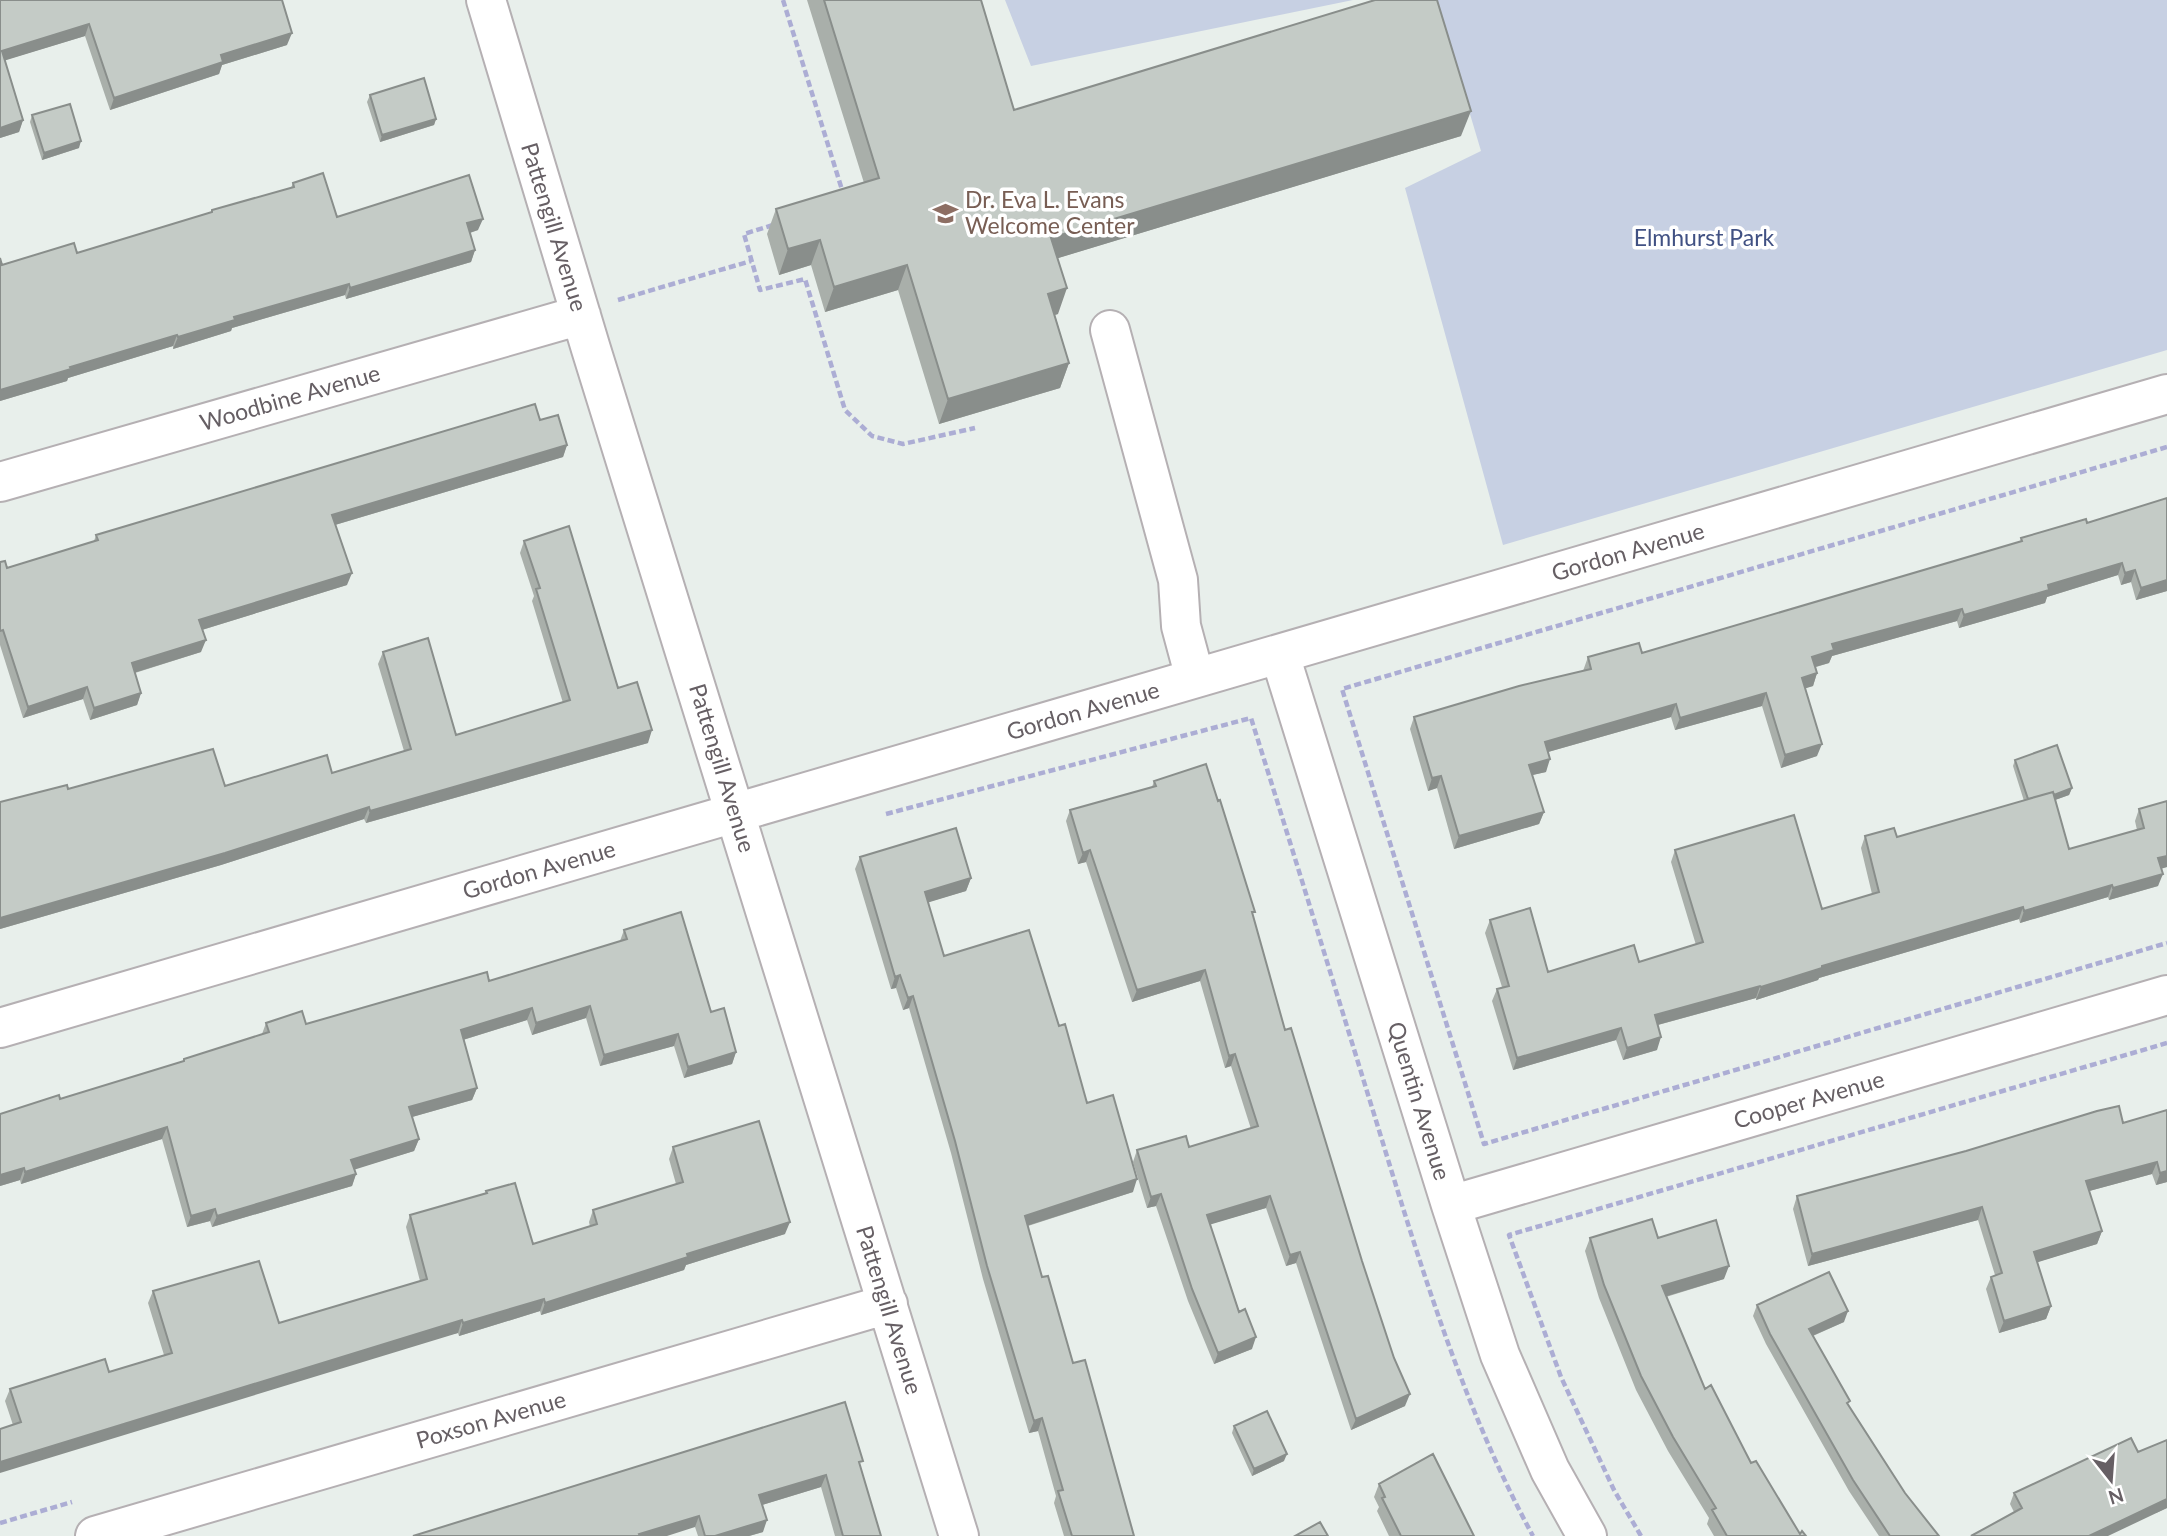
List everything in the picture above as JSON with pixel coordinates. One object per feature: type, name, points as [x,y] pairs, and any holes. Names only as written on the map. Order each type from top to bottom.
[{"type":"street","name":"Pattengill Avenue","points":[[486,0],[959,1536]]},
{"type":"street","name":"Woodbine Avenue","points":[[0,482],[581,315]]},
{"type":"street","points":[[1110,330],[1178,580],[1181,626],[1195,678]]},
{"type":"street","name":"Gordon Avenue","points":[[0,1028],[2167,394]]},
{"type":"street","name":"Quentin Avenue","points":[[1280,655],[1500,1355],[1550,1470],[1587,1536]]},
{"type":"street","name":"Cooper Avenue","points":[[1451,1206],[2167,995]]},
{"type":"street","name":"Poxson Avenue","points":[[95,1536],[888,1304]]},
{"type":"path","points":[[783,0],[845,202]]},
{"type":"path","points":[[782,222],[744,234],[760,290],[805,279],[845,410],[872,436],[903,444],[975,428]]},
{"type":"path","points":[[617,300],[751,261]]},
{"type":"path","points":[[2167,447],[1342,689],[1484,1144],[2167,943]]},
{"type":"path","points":[[877,816],[1251,718],[1419,1261],[1462,1383],[1510,1493],[1533,1536]]},
{"type":"path","points":[[1641,1536],[1614,1490],[1561,1377],[1509,1235],[2167,1043]]},
{"type":"green space","points":[[1005,0],[1353,0],[1031,66]]},
{"type":"green space","name":"Elmhurst Park","points":[[1436,0],[2167,0],[2167,350],[1503,545],[1405,188],[1481,151]]},
{"type":"building","points":[[0,0],[282,0],[292,33],[221,55],[223,62],[114,98],[89,24],[2,51],[23,120],[0,128]]},
{"type":"building","points":[[824,0],[981,0],[1014,110],[1375,0],[1437,0],[1471,111],[1051,238],[1067,288],[1048,294],[1069,363],[948,399],[907,265],[834,287],[820,240],[788,249],[776,209],[879,178]]},
{"type":"building","points":[[424,78],[436,119],[382,135],[370,95]]},
{"type":"building","points":[[70,104],[81,141],[44,153],[32,115]]},
{"type":"building","points":[[323,173],[337,217],[469,175],[483,219],[467,223],[475,250],[350,288],[349,284],[234,317],[235,320],[178,337],[177,335],[0,390],[0,258],[2,265],[74,243],[77,253],[294,187],[293,183]]},
{"type":"building","points":[[535,404],[540,420],[558,415],[567,445],[332,515],[352,573],[199,620],[206,640],[132,663],[141,693],[94,708],[87,687],[28,707],[3,630],[0,631],[0,562],[5,561],[7,568],[98,540],[96,535]]},
{"type":"building","points":[[2167,498],[2167,580],[2141,588],[2135,570],[2125,573],[2122,563],[2048,585],[2049,590],[1964,615],[1962,609],[1832,644],[1834,650],[1812,657],[1817,673],[1802,678],[1822,744],[1785,755],[1766,693],[1680,718],[1676,704],[1545,742],[1550,759],[1529,765],[1544,812],[1459,836],[1441,776],[1432,778],[1414,717],[1519,686],[1591,669],[1588,657],[1639,643],[1642,653],[2022,541],[2021,538],[2086,519],[2087,523]]},
{"type":"building","points":[[569,526],[618,688],[637,682],[652,730],[370,811],[369,807],[225,853],[0,918],[0,802],[67,785],[68,789],[213,749],[225,786],[327,755],[332,773],[411,749],[383,652],[428,638],[456,735],[570,700],[536,589],[540,588],[524,541]]},
{"type":"building","points":[[2057,745],[2072,788],[2054,795],[2053,792],[2028,799],[2015,760]]},
{"type":"building","points":[[1206,764],[1255,912],[1252,912],[1285,1030],[1291,1028],[1362,1261],[1394,1358],[1410,1394],[1356,1419],[1300,1252],[1290,1255],[1270,1196],[1207,1215],[1239,1312],[1245,1309],[1256,1337],[1218,1353],[1192,1289],[1161,1194],[1151,1197],[1137,1150],[1186,1136],[1189,1147],[1258,1126],[1235,1054],[1229,1056],[1205,970],[1137,990],[1090,850],[1083,853],[1070,810],[1156,786],[1154,781]]},
{"type":"building","points":[[2053,792],[2069,849],[2144,828],[2139,809],[2167,801],[2167,856],[2158,858],[2163,874],[2113,888],[2112,885],[2024,911],[2023,907],[1822,966],[1761,987],[1655,1015],[1661,1037],[1627,1048],[1621,1028],[1517,1058],[1497,989],[1509,986],[1490,920],[1530,908],[1548,972],[1634,945],[1639,962],[1703,942],[1675,850],[1794,815],[1822,909],[1879,892],[1865,836],[1894,828],[1897,837]]},
{"type":"building","points":[[956,828],[971,878],[925,892],[944,956],[1029,930],[1059,1026],[1065,1024],[1087,1103],[1113,1095],[1137,1179],[1025,1216],[1042,1277],[1048,1276],[1073,1363],[1085,1360],[1134,1536],[1072,1536],[1058,1491],[1063,1490],[1042,1418],[1034,1421],[987,1266],[955,1141],[913,996],[908,998],[900,975],[895,977],[860,857]]},
{"type":"building","points":[[681,912],[711,1012],[724,1008],[736,1052],[688,1067],[678,1034],[604,1055],[590,1006],[536,1023],[532,1008],[461,1030],[477,1088],[409,1107],[419,1139],[351,1160],[356,1174],[217,1216],[215,1209],[191,1216],[167,1127],[25,1172],[24,1168],[0,1175],[0,1114],[59,1095],[60,1099],[184,1061],[269,1032],[266,1023],[302,1011],[306,1024],[487,972],[489,981],[627,939],[624,930]]},
{"type":"building","points":[[2119,1106],[2123,1123],[2167,1110],[2167,1171],[2160,1173],[2157,1162],[2086,1181],[2102,1231],[2034,1252],[2051,1306],[2004,1321],[1991,1277],[2002,1273],[1982,1207],[1812,1254],[1797,1196],[1966,1151]]},
{"type":"building","points":[[759,1121],[790,1222],[545,1303],[544,1299],[463,1323],[462,1320],[0,1462],[0,1429],[21,1422],[10,1389],[105,1359],[109,1372],[172,1353],[153,1291],[259,1261],[279,1323],[427,1279],[410,1215],[515,1183],[533,1244],[597,1224],[593,1210],[683,1182],[673,1147]]},
{"type":"building","points":[[1652,1219],[1658,1238],[1716,1220],[1729,1266],[1662,1286],[1705,1389],[1711,1385],[1751,1463],[1756,1461],[1800,1534],[1802,1531],[1806,1536],[1727,1536],[1712,1510],[1716,1508],[1673,1437],[1641,1376],[1604,1285],[1590,1238]]},
{"type":"building","points":[[1829,1272],[1848,1311],[1809,1329],[1850,1401],[1847,1403],[1905,1493],[1939,1536],[1890,1536],[1853,1480],[1770,1334],[1757,1305]]},
{"type":"building","points":[[845,1402],[881,1536],[843,1536],[826,1475],[759,1495],[767,1520],[715,1536],[705,1536],[699,1516],[639,1534],[640,1536],[413,1536]]},
{"type":"building","points":[[1267,1411],[1287,1454],[1254,1469],[1234,1426]]},
{"type":"building","points":[[2131,1438],[2138,1452],[2167,1440],[2167,1499],[2089,1536],[1971,1536],[2022,1508],[2014,1493]]},
{"type":"building","points":[[1433,1454],[1474,1536],[1401,1536],[1382,1498],[1385,1497],[1379,1484]]},
{"type":"building","points":[[1320,1522],[1328,1536],[1295,1536]]},
{"type":"place","name":"Dr. Eva L. Evans Welcome Center","points":[[945,213]]}]
